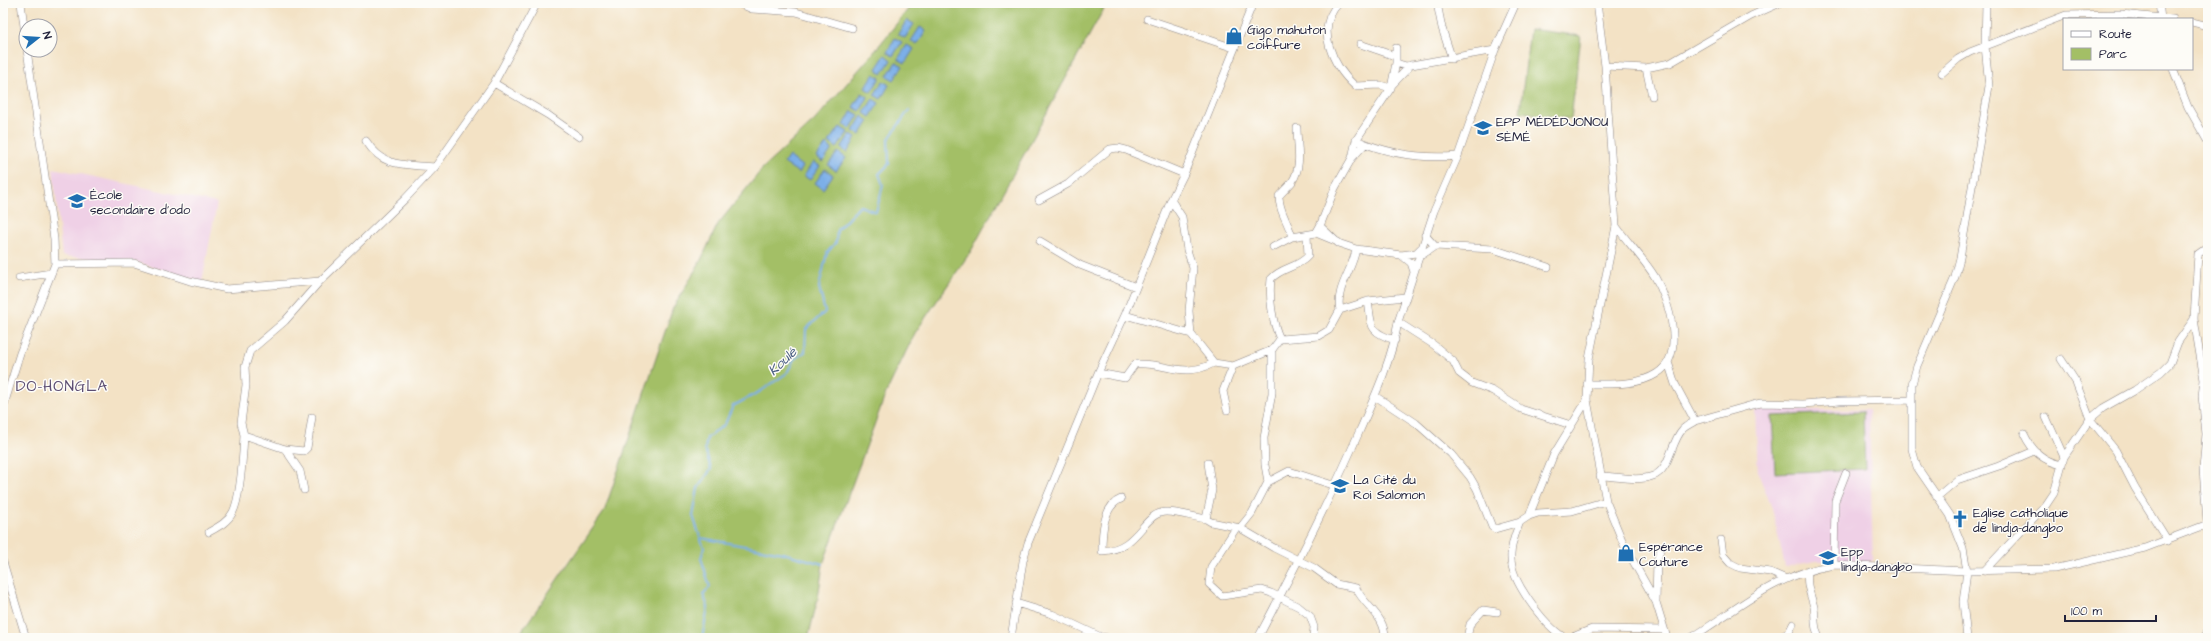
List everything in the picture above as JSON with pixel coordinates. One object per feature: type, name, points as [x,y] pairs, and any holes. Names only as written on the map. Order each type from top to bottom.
[{"type":"street","points":[[21,3],[23,18]]},
{"type":"street","points":[[209,532],[221,526],[233,512],[238,493],[244,434],[241,423],[246,384],[245,367],[250,351],[285,321],[320,281],[405,199],[435,167],[494,83],[537,3]]},
{"type":"street","points":[[738,3],[796,12],[852,28]]},
{"type":"street","points":[[1010,638],[1028,543],[1098,373],[1125,315],[1171,200],[1184,174],[1253,3]]},
{"type":"street","points":[[1339,3],[1332,13],[1326,34],[1333,56],[1355,86],[1380,85],[1391,87]]},
{"type":"street","points":[[1437,3],[1442,28],[1452,59]]},
{"type":"street","points":[[1258,638],[1336,486],[1375,396],[1395,340],[1405,297],[1425,235],[1458,156],[1496,50],[1516,3]]},
{"type":"street","points":[[1597,3],[1605,66],[1616,226],[1592,341],[1587,400],[1600,476],[1606,501],[1624,545],[1656,602],[1667,638]]},
{"type":"street","points":[[1605,66],[1646,68],[1670,63],[1751,16],[1780,3]]},
{"type":"street","points":[[1967,638],[1963,602],[1967,571],[1958,531],[1917,467],[1914,458],[1912,449],[1912,384],[1917,366],[1944,305],[1960,258],[1989,86],[1985,46],[1986,3]]},
{"type":"street","points":[[1942,73],[1963,56],[2066,15],[2121,14],[2160,18],[2159,3]]},
{"type":"street","points":[[1147,19],[1234,48]]},
{"type":"street","points":[[2193,22],[2208,26]]},
{"type":"street","points":[[1360,44],[1411,65],[1452,59],[1496,50]]},
{"type":"street","points":[[1391,87],[1396,59],[1396,48]]},
{"type":"street","points":[[3,408],[20,353],[55,264],[54,239],[28,58]]},
{"type":"street","points":[[1352,158],[1356,140],[1391,87],[1411,65]]},
{"type":"street","points":[[1646,68],[1652,96]]},
{"type":"street","points":[[2173,70],[2188,107],[2208,142]]},
{"type":"street","points":[[494,83],[548,115],[579,137]]},
{"type":"street","points":[[1292,237],[1288,223],[1280,212],[1278,198],[1296,174],[1299,158],[1298,128]]},
{"type":"street","points":[[1356,140],[1365,144],[1416,157],[1458,156]]},
{"type":"street","points":[[366,141],[376,155],[387,162],[435,167]]},
{"type":"street","points":[[1316,234],[1335,188],[1352,158],[1365,144]]},
{"type":"street","points":[[1039,200],[1068,184],[1110,149],[1118,148],[1126,150],[1184,174]]},
{"type":"street","points":[[1171,200],[1182,217],[1187,250],[1193,268],[1189,311],[1191,334],[1214,363]]},
{"type":"street","points":[[1320,226],[1338,242]]},
{"type":"street","points":[[1616,226],[1654,275],[1667,302],[1672,325],[1671,349],[1668,362],[1675,384],[1695,421]]},
{"type":"street","points":[[1273,247],[1292,237],[1316,234],[1356,249],[1401,255],[1416,253],[1422,248]]},
{"type":"street","points":[[1280,339],[1277,332],[1271,301],[1270,279],[1275,274],[1308,256],[1307,235]]},
{"type":"street","points":[[1425,235],[1435,246]]},
{"type":"street","points":[[1040,241],[1080,264],[1136,287]]},
{"type":"street","points":[[1419,257],[1435,246],[1493,249],[1548,267]]},
{"type":"street","points":[[2208,247],[2198,254],[2194,319],[2206,380],[2202,396],[2206,434],[2203,469],[2208,534]]},
{"type":"street","points":[[1098,373],[1125,378],[1135,364],[1178,370],[1196,370],[1214,363],[1233,366],[1272,350],[1280,339],[1320,336],[1327,332],[1340,310],[1338,296],[1356,249]]},
{"type":"street","points":[[1401,255],[1411,263],[1414,272]]},
{"type":"street","points":[[55,264],[134,263],[190,281],[227,289],[320,281]]},
{"type":"street","points":[[19,278],[51,273]]},
{"type":"street","points":[[1340,310],[1368,301],[1405,297]]},
{"type":"street","points":[[1368,301],[1375,331],[1379,335],[1395,340]]},
{"type":"street","points":[[1125,315],[1191,334]]},
{"type":"street","points":[[1984,571],[2046,505],[2054,493],[2064,457],[2090,419],[2103,408],[2135,390],[2161,372],[2170,363],[2176,346],[2194,319]]},
{"type":"street","points":[[1398,322],[1434,345],[1453,361],[1459,373],[1472,383],[1505,397],[1521,409],[1571,425]]},
{"type":"street","points":[[1268,482],[1265,465],[1264,438],[1271,398],[1272,350]]},
{"type":"street","points":[[2061,359],[2076,382],[2090,419],[2116,451],[2135,488],[2168,541]]},
{"type":"street","points":[[1588,384],[1610,384],[1639,380],[1656,374],[1668,362]]},
{"type":"street","points":[[1227,410],[1223,391],[1233,366]]},
{"type":"street","points":[[1375,396],[1416,423],[1451,454],[1470,477],[1477,489],[1492,527],[1495,529],[1520,522],[1529,516],[1572,511],[1606,501]]},
{"type":"street","points":[[1529,516],[1554,454],[1587,400]]},
{"type":"street","points":[[1600,476],[1614,475],[1628,478],[1652,476],[1658,473],[1682,430],[1695,421],[1760,403],[1803,404],[1840,401],[1912,400]]},
{"type":"street","points":[[244,434],[285,449],[304,451],[307,448],[312,417]]},
{"type":"street","points":[[2046,417],[2064,457]]},
{"type":"street","points":[[2024,434],[2034,451],[2050,462],[2062,465]]},
{"type":"street","points":[[285,449],[300,471],[304,490]]},
{"type":"street","points":[[1937,497],[1957,480],[1999,466],[2034,451]]},
{"type":"street","points":[[1206,519],[1212,490],[1208,463]]},
{"type":"street","points":[[1313,638],[1314,627],[1310,616],[1299,607],[1262,590],[1222,596],[1209,584],[1211,567],[1238,528],[1254,509],[1268,482],[1291,471],[1336,486]]},
{"type":"street","points":[[1834,565],[1835,501],[1846,473]]},
{"type":"street","points":[[1121,499],[1114,502],[1110,507],[1104,529],[1102,551],[1115,549],[1128,543],[1148,521],[1156,515],[1165,512],[1206,519],[1238,528],[1314,568],[1336,584],[1356,588],[1361,600],[1381,620],[1385,638]]},
{"type":"street","points":[[1520,522],[1511,554],[1512,568],[1517,580],[1537,610],[1554,631],[1565,638]]},
{"type":"street","points":[[1691,638],[1784,578],[1808,570],[1834,565],[1967,571],[2054,569],[2145,548],[2168,541],[2208,524]]},
{"type":"street","points":[[1720,540],[1723,555],[1730,563],[1740,568],[1770,572],[1784,578]]},
{"type":"street","points":[[1656,602],[1657,560],[1660,551]]},
{"type":"street","points":[[3,562],[26,638]]},
{"type":"street","points":[[1808,570],[1806,585],[1814,608],[1813,621],[1818,635]]},
{"type":"street","points":[[1016,603],[1052,614],[1108,638]]},
{"type":"street","points":[[1467,638],[1470,624],[1483,610],[1497,612]]},
{"type":"street","points":[[1780,638],[1789,632],[1793,624]]},
{"type":"street","points":[[1570,638],[1592,629],[1664,630]]},
{"type":"street","points":[[2205,638],[2208,631]]},
{"type":"shaded area","points":[[53,168],[217,203],[202,282],[136,262],[62,256]]},
{"type":"shaded area","points":[[1755,410],[1869,410],[1873,561],[1815,561],[1785,567],[1772,508],[1758,473]]},
{"type":"green space","points":[[913,3],[1107,3],[971,251],[915,333],[886,393],[823,564],[818,598],[808,638],[517,638],[604,512],[673,308],[700,262],[718,224],[763,168],[815,120],[870,57]]},
{"type":"green space","points":[[1530,29],[1581,36],[1571,119],[1520,112]]},
{"type":"green space","points":[[1863,412],[1865,469],[1775,473],[1772,416]]},
{"type":"water","points":[[907,20],[914,24],[905,38],[898,34]]},
{"type":"water","points":[[920,27],[926,31],[917,45],[911,41]]},
{"type":"water","points":[[895,38],[902,42],[893,56],[887,52]]},
{"type":"water","points":[[907,45],[914,49],[905,63],[898,59]]},
{"type":"water","points":[[885,55],[891,60],[882,74],[876,69]]},
{"type":"water","points":[[896,62],[903,66],[894,80],[887,76]]},
{"type":"water","points":[[874,74],[880,78],[871,92],[865,88]]},
{"type":"water","points":[[883,81],[889,85],[881,99],[874,95]]},
{"type":"water","points":[[862,93],[868,97],[860,111],[853,107]]},
{"type":"water","points":[[873,99],[879,103],[870,117],[864,113]]},
{"type":"water","points":[[852,111],[859,115],[850,129],[844,125]]},
{"type":"water","points":[[862,116],[869,121],[860,135],[853,131]]},
{"type":"water","points":[[840,127],[848,132],[837,148],[829,142]]},
{"type":"water","points":[[850,134],[856,138],[847,153],[841,148]]},
{"type":"water","points":[[826,144],[832,149],[823,162],[817,157]]},
{"type":"water","points":[[838,152],[846,158],[836,171],[828,165]]},
{"type":"water","points":[[789,156],[803,167],[799,173],[784,163]]},
{"type":"water","points":[[813,162],[820,166],[810,180],[804,176]]},
{"type":"water","points":[[825,169],[833,175],[823,189],[815,183]]},
{"type":"waterway","name":"Koulé","points":[[702,638],[708,607],[703,594],[710,587],[701,558],[704,548],[693,516],[698,488],[711,469],[705,449],[707,438],[725,424],[733,406],[761,391],[787,373],[794,359],[805,352],[806,329],[825,312],[819,287],[827,253],[836,242],[837,230],[860,206],[876,212],[883,185],[879,174],[889,164],[888,140],[909,110]]},
{"type":"waterway","points":[[701,538],[783,553],[823,564]]},
{"type":"place","name":"Gigo mahuton coiffure","points":[[1234,36]]},
{"type":"place","name":"EPP MÉDÉDJONOU SÈMÉ","points":[[1483,128]]},
{"type":"place","name":"École secondaire d'odo","points":[[77,201]]},
{"type":"place","name":"La Cité du Roi Salomon","points":[[1340,486]]},
{"type":"place","name":"Eglise catholique de lindja-dangbo","points":[[1960,519]]},
{"type":"place","name":"Espérance Couture","points":[[1626,553]]},
{"type":"place","name":"Epp lindja-dangbo","points":[[1828,558]]},
{"type":"district","name":"DO-HONGLA","points":[[62,386]]}]
